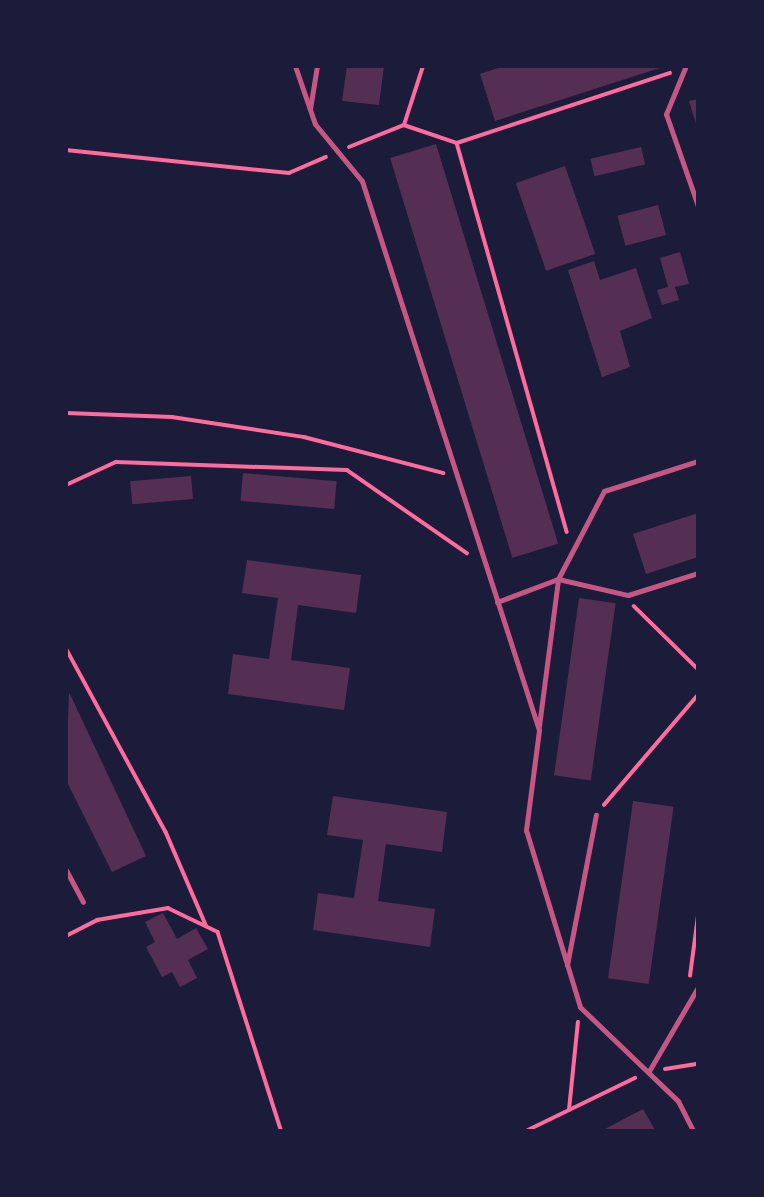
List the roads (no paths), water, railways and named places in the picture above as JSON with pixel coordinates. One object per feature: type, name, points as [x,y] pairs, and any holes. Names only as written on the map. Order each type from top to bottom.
[{"type":"lane","points":[[295,66],[310,113],[362,181],[539,730]]},
{"type":"lane","points":[[310,113],[317,66]]},
{"type":"lane","points":[[687,67],[666,114],[698,206]]},
{"type":"lane","points":[[693,1130],[678,1101],[580,1007],[526,830],[558,579],[604,491],[698,461]]},
{"type":"lane","points":[[496,603],[558,579],[628,595],[698,573]]},
{"type":"lane","points":[[567,968],[596,815]]},
{"type":"lane","points":[[66,870],[83,902]]},
{"type":"lane","points":[[649,1071],[698,987]]}]
